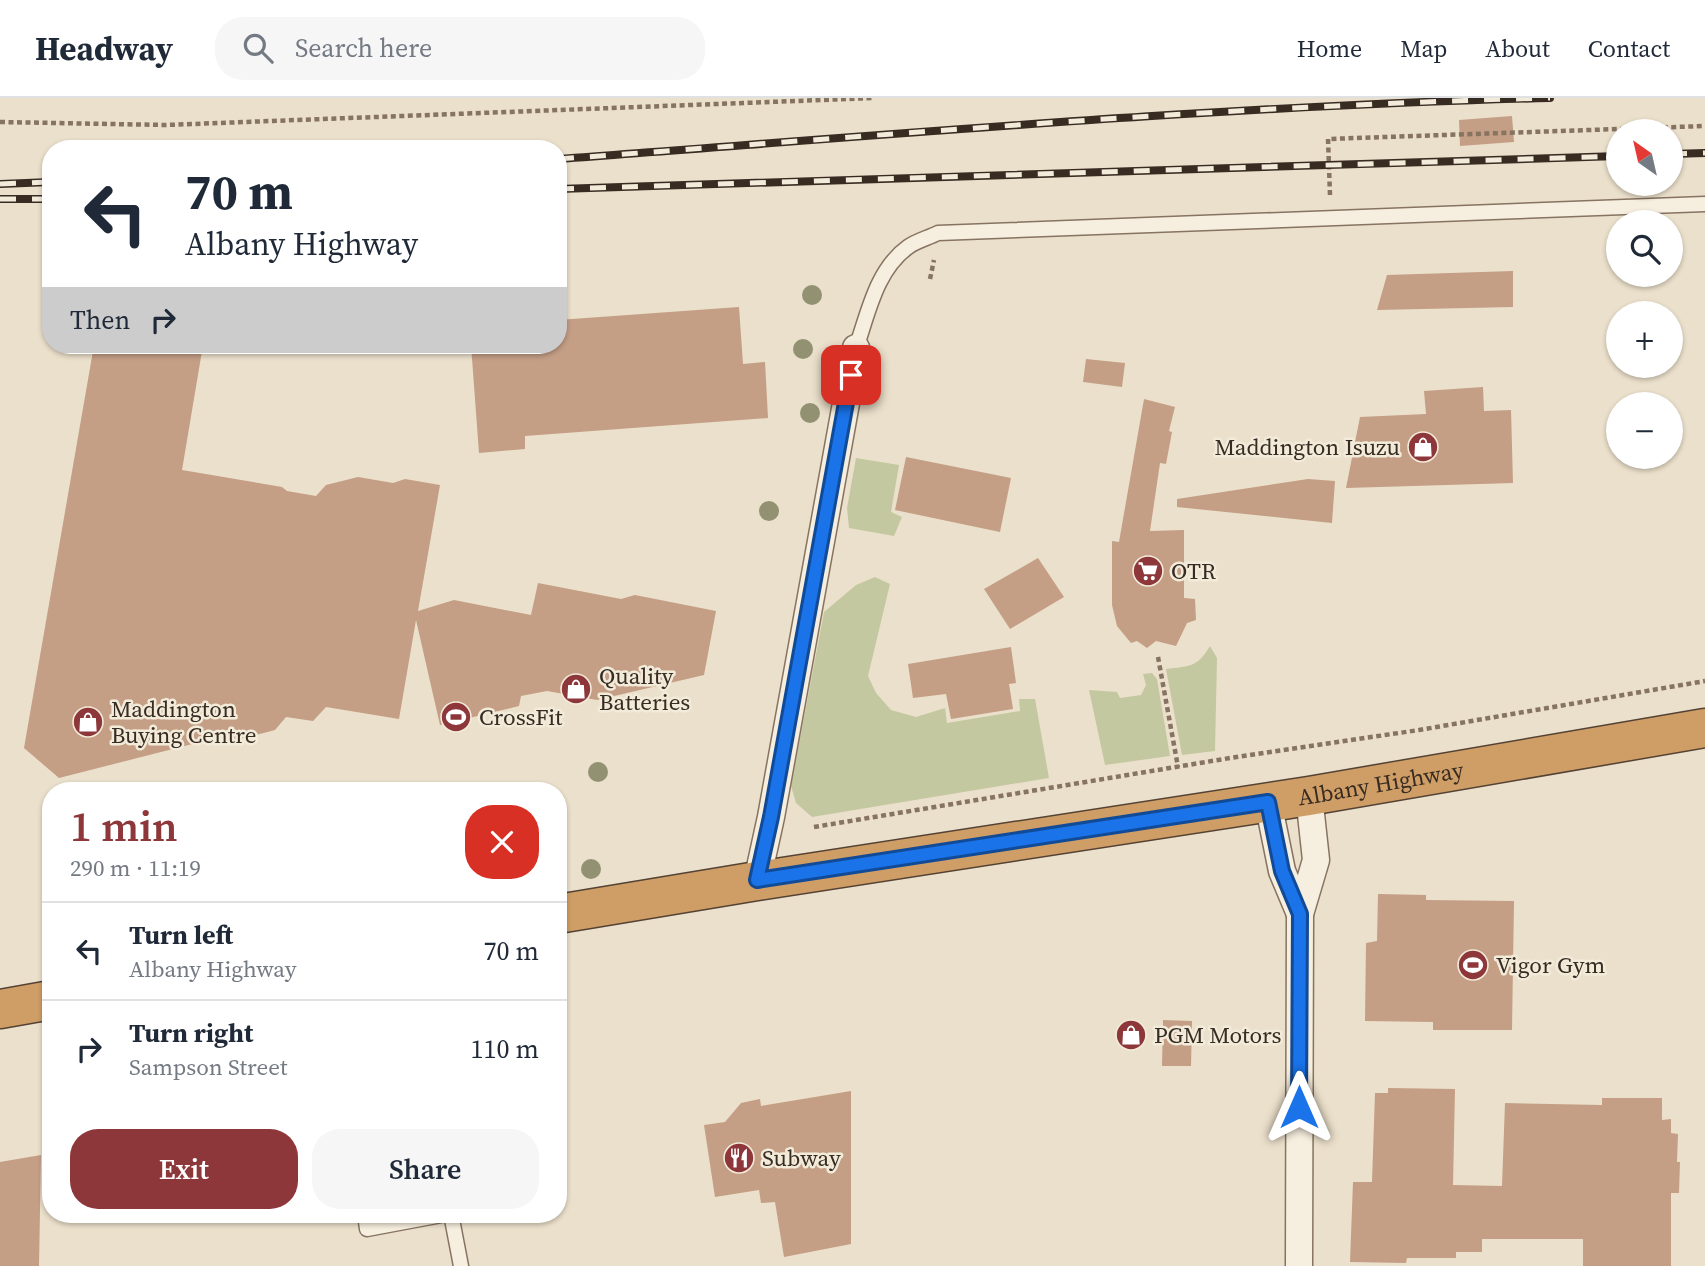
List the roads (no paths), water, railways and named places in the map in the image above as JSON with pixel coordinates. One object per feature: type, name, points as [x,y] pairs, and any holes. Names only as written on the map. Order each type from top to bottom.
[{"type":"highway","name":"Albany Highway","points":[[567,912],[757,880],[1309,796],[1705,728]]},
{"type":"highway","points":[[0,1009],[42,1002]]},
{"type":"street","points":[[757,880],[771,817],[856,348]]},
{"type":"street","points":[[1299,1266],[1300,914],[1316,860],[1309,796]]},
{"type":"street","points":[[1268,802],[1282,871],[1300,914]]},
{"type":"lane","points":[[856,348],[876,290],[886,271],[908,247],[938,233],[1705,204]]},
{"type":"lane","points":[[366,1223],[367,1229],[400,1223]]},
{"type":"lane","points":[[451,1223],[461,1266]]},
{"type":"railway","points":[[567,158],[1178,114],[1550,98]]},
{"type":"railway","points":[[1684,154],[1705,153]]},
{"type":"railway","points":[[567,189],[1606,156]]},
{"type":"railway","points":[[0,184],[42,182]]},
{"type":"railway","points":[[0,199],[42,199]]},
{"type":"place","name":"Maddington Isuzu","points":[[1423,447]]},
{"type":"place","name":"OTR","points":[[1148,571]]},
{"type":"place","name":"Quality Batteries","points":[[576,689]]},
{"type":"place","name":"CrossFit","points":[[456,717]]},
{"type":"place","name":"Maddington Buying Centre","points":[[88,722]]},
{"type":"place","name":"Vigor Gym","points":[[1473,965]]},
{"type":"place","name":"PGM Motors","points":[[1131,1035]]},
{"type":"place","name":"Subway","points":[[739,1158]]}]
